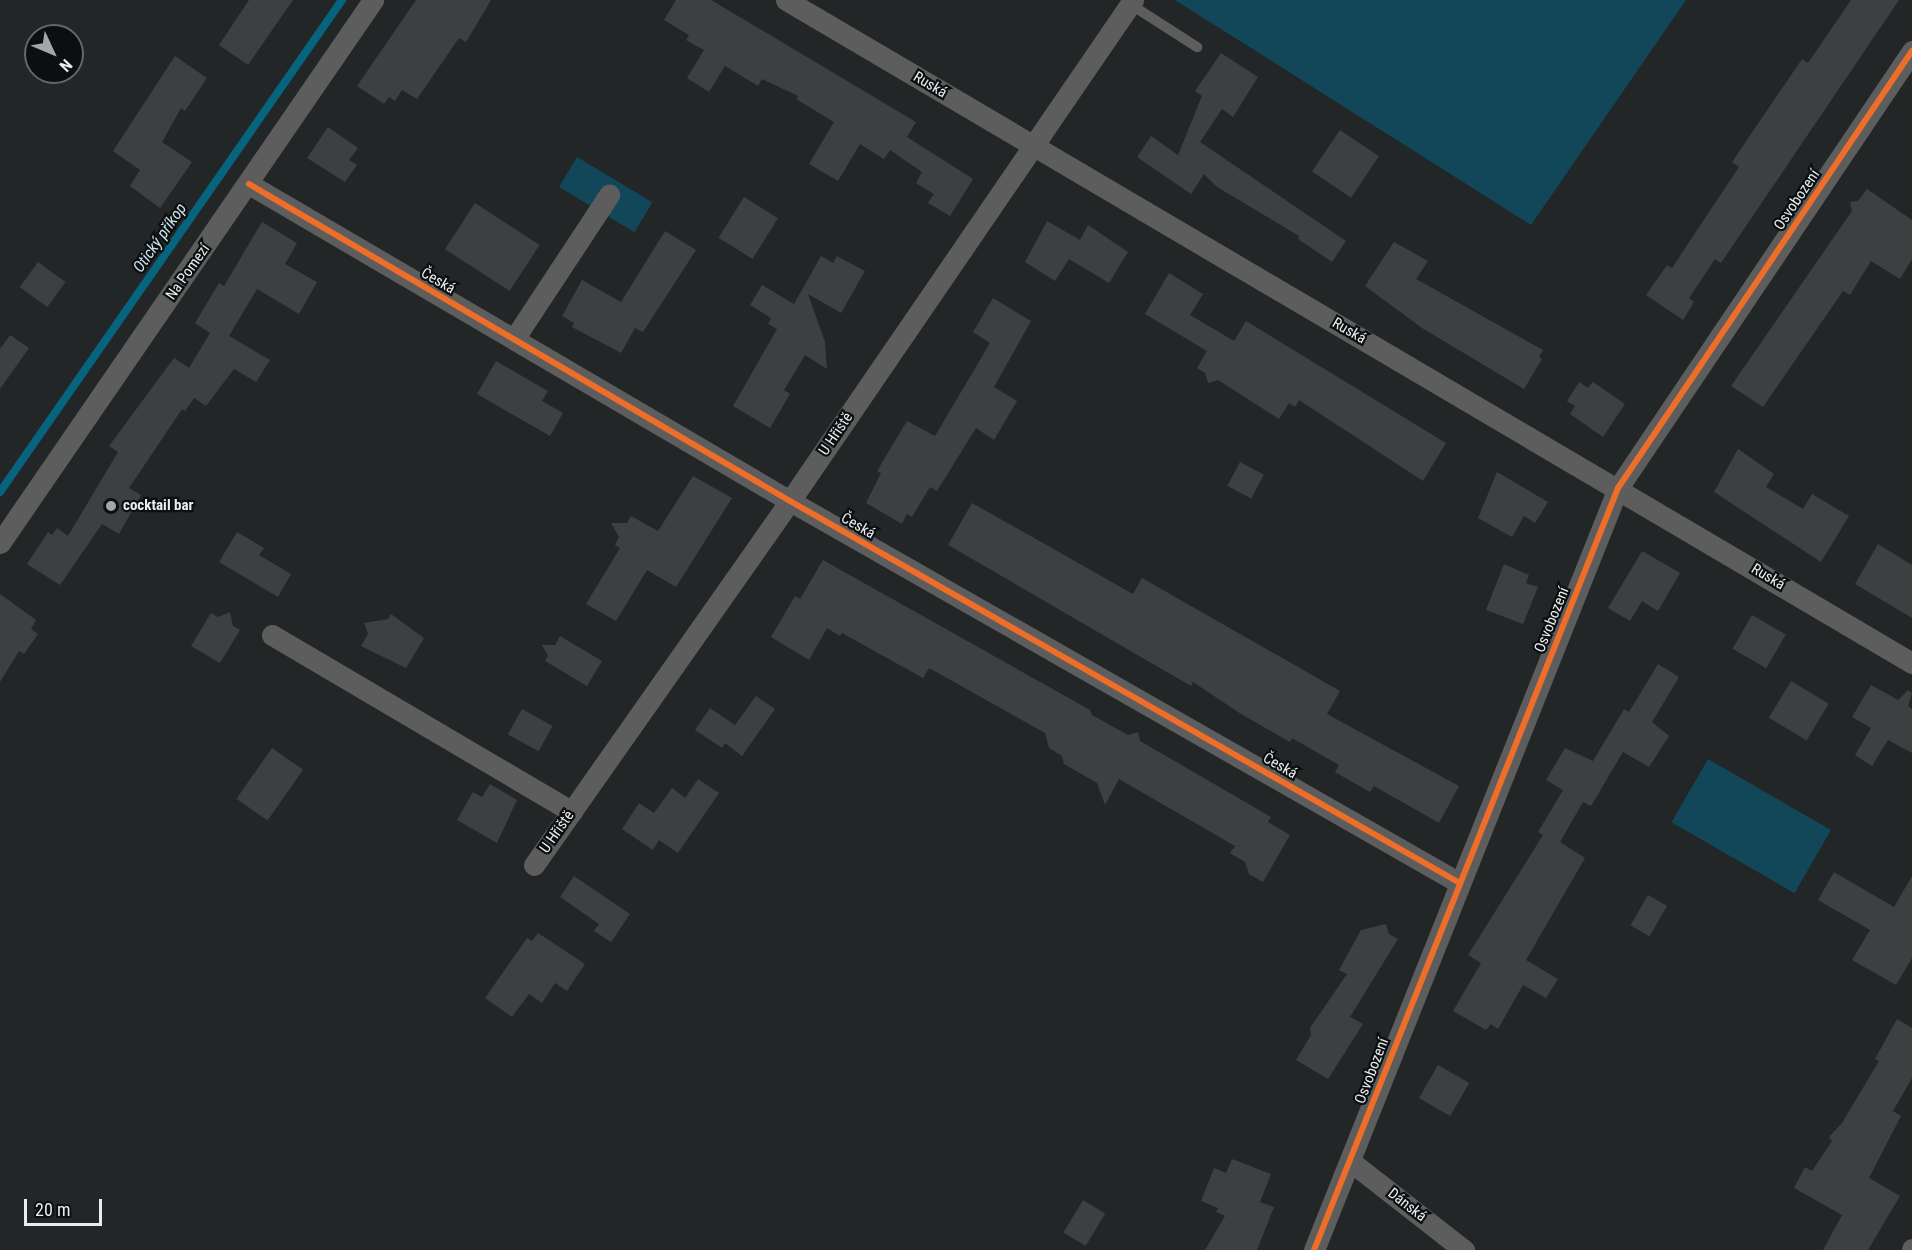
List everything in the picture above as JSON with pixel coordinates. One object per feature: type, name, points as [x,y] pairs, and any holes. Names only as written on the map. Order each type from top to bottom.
[{"type":"street","name":"Na Pomezí","points":[[0,543],[374,0]]},
{"type":"street","name":"Ruská","points":[[786,0],[1912,663]]},
{"type":"street","name":"U Hřiště","points":[[534,865],[790,501],[1131,2]]},
{"type":"street","name":"Osvobození","points":[[1314,1250],[1458,882],[1618,488],[1912,51]]},
{"type":"street","name":"Česká","points":[[249,184],[790,501],[1458,882]]},
{"type":"street","points":[[513,339],[609,195]]},
{"type":"street","points":[[272,635],[572,812]]},
{"type":"street","name":"Dánská","points":[[1350,1161],[1464,1250]]},
{"type":"lane","points":[[1131,2],[1197,47]]},
{"type":"shaded area","points":[[1175,0],[1686,0],[1531,225]]},
{"type":"shaded area","points":[[577,157],[652,202],[634,232],[559,187]]},
{"type":"shaded area","points":[[1708,759],[1831,830],[1794,893],[1672,822]]},
{"type":"building","points":[[249,0],[293,0],[248,65],[219,45]]},
{"type":"building","points":[[416,0],[491,0],[466,42],[459,38],[417,99],[402,90],[395,101],[389,97],[384,104],[357,86]]},
{"type":"building","points":[[676,0],[711,0],[916,122],[907,137],[973,179],[950,216],[928,203],[934,194],[916,183],[922,172],[890,150],[884,159],[860,144],[838,181],[809,164],[834,122],[796,99],[798,96],[762,79],[758,86],[725,66],[709,92],[687,78],[704,50],[686,40],[689,35],[664,20]]},
{"type":"building","points":[[1851,0],[1899,0],[1721,263],[1715,259],[1689,298],[1694,302],[1683,320],[1646,295],[1667,265],[1672,268],[1739,167],[1732,162],[1802,59],[1808,63]]},
{"type":"building","points":[[1221,53],[1258,77],[1233,117],[1222,109],[1200,142],[1346,241],[1332,262],[1298,239],[1299,236],[1217,187],[1204,174],[1191,194],[1137,157],[1151,136],[1178,155],[1202,96],[1195,91]]},
{"type":"building","points":[[175,56],[207,78],[185,111],[181,108],[162,142],[192,162],[160,208],[130,186],[140,170],[113,151]]},
{"type":"building","points":[[328,127],[358,148],[349,160],[357,165],[345,182],[307,158]]},
{"type":"building","points":[[1340,130],[1379,156],[1351,198],[1312,171]]},
{"type":"building","points":[[1867,189],[1912,220],[1912,259],[1900,279],[1871,261],[1850,295],[1843,291],[1763,407],[1731,386],[1852,211],[1850,202],[1858,201]]},
{"type":"building","points":[[744,197],[778,218],[752,259],[719,238]]},
{"type":"building","points":[[475,203],[540,245],[510,291],[445,249]]},
{"type":"building","points":[[1047,221],[1080,240],[1088,225],[1128,252],[1109,283],[1069,259],[1055,281],[1025,262]]},
{"type":"building","points":[[262,222],[297,243],[285,264],[317,282],[299,314],[257,289],[229,336],[270,360],[256,382],[234,369],[206,406],[194,398],[185,411],[182,409],[129,488],[141,495],[119,534],[102,524],[60,585],[27,564],[48,532],[52,535],[57,528],[68,536],[118,452],[109,446],[174,358],[189,368],[210,333],[195,323],[219,283],[224,286]]},
{"type":"building","points":[[665,231],[696,250],[643,332],[635,328],[621,353],[572,327],[574,323],[562,316],[582,280],[621,302]]},
{"type":"building","points":[[1394,242],[1428,261],[1416,279],[1543,350],[1539,357],[1542,359],[1524,389],[1422,328],[1365,286]]},
{"type":"building","points":[[821,256],[833,263],[837,256],[865,271],[841,313],[808,294],[825,342],[827,369],[805,355],[784,390],[790,394],[770,428],[733,406],[777,329],[768,324],[771,318],[750,305],[762,285],[794,304]]},
{"type":"building","points":[[38,262],[66,282],[47,307],[20,287]]},
{"type":"building","points":[[1169,273],[1203,294],[1190,315],[1234,341],[1246,321],[1446,443],[1423,481],[1299,400],[1295,407],[1289,403],[1279,419],[1218,380],[1208,383],[1205,373],[1197,368],[1207,351],[1145,314]]},
{"type":"building","points":[[993,298],[1031,321],[994,387],[1017,401],[994,440],[976,428],[937,491],[930,487],[912,517],[907,514],[902,524],[866,503],[881,473],[877,471],[907,421],[935,436],[990,343],[973,332]]},
{"type":"building","points":[[10,335],[29,348],[0,389],[0,349]]},
{"type":"building","points":[[496,361],[548,391],[542,401],[563,413],[550,436],[477,394]]},
{"type":"building","points":[[1579,382],[1588,388],[1593,382],[1625,404],[1603,437],[1570,414],[1575,406],[1567,401]]},
{"type":"building","points":[[1738,449],[1774,474],[1766,487],[1803,509],[1812,494],[1849,516],[1821,562],[1714,492]]},
{"type":"building","points":[[1240,462],[1264,475],[1251,499],[1227,486]]},
{"type":"building","points":[[1497,472],[1548,502],[1535,523],[1524,516],[1512,537],[1478,518]]},
{"type":"building","points":[[693,476],[732,498],[676,587],[647,570],[616,621],[586,604],[620,548],[615,545],[619,537],[611,523],[627,523],[631,516],[658,531]]},
{"type":"building","points":[[972,503],[1133,594],[1142,578],[1340,691],[1327,714],[1459,786],[1439,823],[1374,786],[1370,792],[1335,772],[1339,765],[1292,738],[1290,742],[1241,714],[1193,682],[1191,686],[948,545]]},
{"type":"building","points":[[237,532],[264,548],[259,555],[291,574],[278,597],[219,562]]},
{"type":"building","points":[[1878,544],[1912,565],[1912,618],[1855,584]]},
{"type":"building","points":[[1642,551],[1680,573],[1658,611],[1642,601],[1630,621],[1608,608]]},
{"type":"building","points":[[823,560],[1090,710],[1092,715],[1128,735],[1138,732],[1140,741],[1271,817],[1268,822],[1290,835],[1263,882],[1249,874],[1245,862],[1230,853],[1235,846],[1119,779],[1105,805],[1097,783],[1064,764],[1062,756],[1049,748],[1045,733],[929,668],[923,678],[842,633],[840,636],[827,628],[809,660],[771,637],[795,596],[800,599]]},
{"type":"building","points":[[1504,564],[1529,575],[1526,583],[1538,587],[1523,624],[1486,610]]},
{"type":"building","points":[[0,594],[36,620],[31,629],[38,634],[24,654],[19,651],[0,682]]},
{"type":"building","points":[[230,612],[233,626],[240,630],[220,663],[191,646],[211,613],[218,617]]},
{"type":"building","points":[[391,614],[424,638],[406,668],[361,646],[368,634],[364,623],[388,619]]},
{"type":"building","points":[[1752,615],[1786,635],[1766,668],[1732,649]]},
{"type":"building","points":[[560,636],[602,661],[587,686],[545,661],[548,656],[542,645],[555,645]]},
{"type":"building","points":[[1658,664],[1679,677],[1652,722],[1669,736],[1649,767],[1623,752],[1591,806],[1583,802],[1560,842],[1585,858],[1526,960],[1558,979],[1546,998],[1523,985],[1498,1029],[1491,1024],[1486,1030],[1453,1011],[1481,963],[1468,955],[1543,835],[1538,832],[1563,790],[1546,780],[1565,748],[1593,761],[1624,709],[1629,712]]},
{"type":"building","points":[[1791,681],[1829,704],[1807,741],[1769,718]]},
{"type":"building","points":[[1871,685],[1898,700],[1908,690],[1912,693],[1908,706],[1912,709],[1912,753],[1888,740],[1872,766],[1855,755],[1871,728],[1852,717]]},
{"type":"building","points":[[756,696],[775,709],[742,756],[725,743],[722,748],[695,730],[710,708],[735,725]]},
{"type":"building","points":[[522,709],[553,726],[539,751],[508,734]]},
{"type":"building","points":[[272,748],[303,770],[268,821],[236,799]]},
{"type":"building","points":[[698,779],[719,793],[678,853],[659,840],[653,850],[622,829],[639,803],[654,813],[672,788],[685,798]]},
{"type":"building","points":[[490,784],[517,800],[497,843],[457,820],[473,792],[482,797]]},
{"type":"building","points":[[1834,872],[1894,907],[1912,876],[1912,958],[1896,985],[1852,960],[1870,930],[1818,900]]},
{"type":"building","points":[[574,876],[630,914],[611,942],[594,931],[599,924],[560,897]]},
{"type":"building","points":[[1648,895],[1667,906],[1650,936],[1630,925]]},
{"type":"building","points":[[1386,924],[1389,934],[1398,939],[1350,1017],[1363,1024],[1328,1079],[1296,1060],[1311,1035],[1310,1028],[1347,974],[1339,970],[1361,930]]},
{"type":"building","points":[[538,933],[585,964],[567,991],[555,983],[542,1003],[529,994],[512,1017],[485,998],[527,938],[532,941]]},
{"type":"building","points":[[1897,1019],[1912,1028],[1912,1078],[1893,1111],[1901,1116],[1869,1178],[1900,1196],[1868,1250],[1823,1250],[1842,1215],[1794,1188],[1805,1167],[1812,1171],[1832,1141],[1829,1137],[1842,1123],[1879,1061],[1875,1059]]},
{"type":"building","points":[[1438,1065],[1469,1083],[1450,1116],[1419,1098]]},
{"type":"building","points":[[1232,1159],[1271,1174],[1260,1202],[1274,1207],[1257,1250],[1205,1250],[1225,1216],[1216,1212],[1218,1208],[1201,1201],[1214,1168],[1226,1173]]},
{"type":"building","points":[[1083,1200],[1105,1213],[1086,1246],[1063,1233]]},
{"type":"waterway","name":"Otický příkop","points":[[0,492],[342,0]]},
{"type":"cycle path","points":[[1314,1250],[1618,488],[1912,51]]},
{"type":"cycle path","points":[[249,184],[790,501],[1458,882]]},
{"type":"place","name":"cocktail bar","points":[[111,506]]}]
